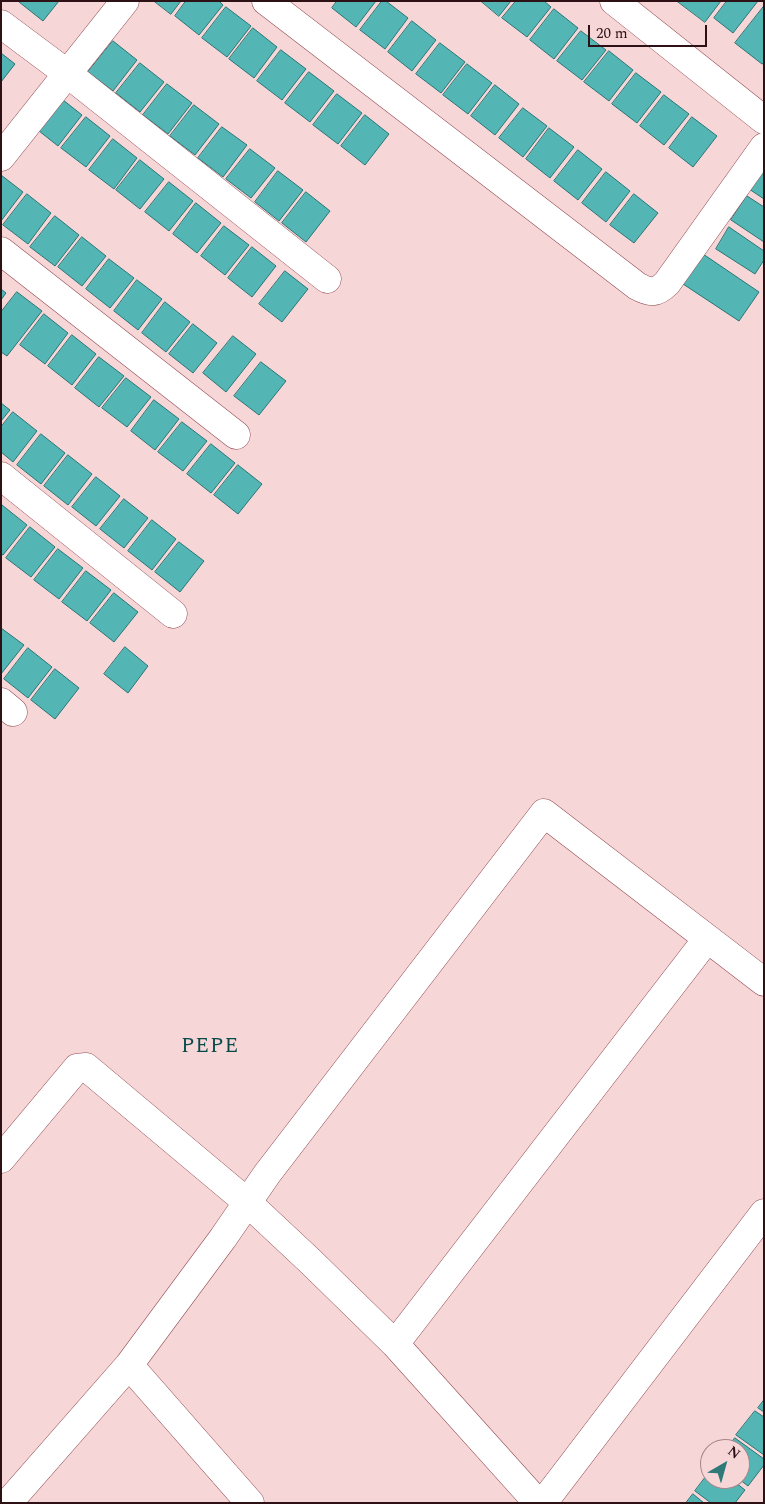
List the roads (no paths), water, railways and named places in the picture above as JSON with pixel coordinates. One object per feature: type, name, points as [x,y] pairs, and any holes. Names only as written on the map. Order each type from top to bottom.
[{"type":"street","points":[[1,157],[125,1]]},
{"type":"street","points":[[266,1],[629,280],[646,291],[654,292],[661,289],[667,283],[764,146]]},
{"type":"street","points":[[614,1],[764,120]]},
{"type":"street","points":[[1,24],[68,74],[327,279]]},
{"type":"street","points":[[1,251],[236,436]]},
{"type":"street","points":[[1,476],[174,614]]},
{"type":"street","points":[[8,1503],[128,1364],[223,1238],[272,1166],[544,813],[764,982]]},
{"type":"street","points":[[396,1344],[707,939]]},
{"type":"street","points":[[1,1160],[78,1068],[86,1067],[247,1202],[396,1344],[538,1503]]},
{"type":"street","points":[[543,1503],[764,1213]]},
{"type":"street","points":[[128,1364],[250,1503]]},
{"type":"district","name":"PEPE","points":[[210,1048]]}]
